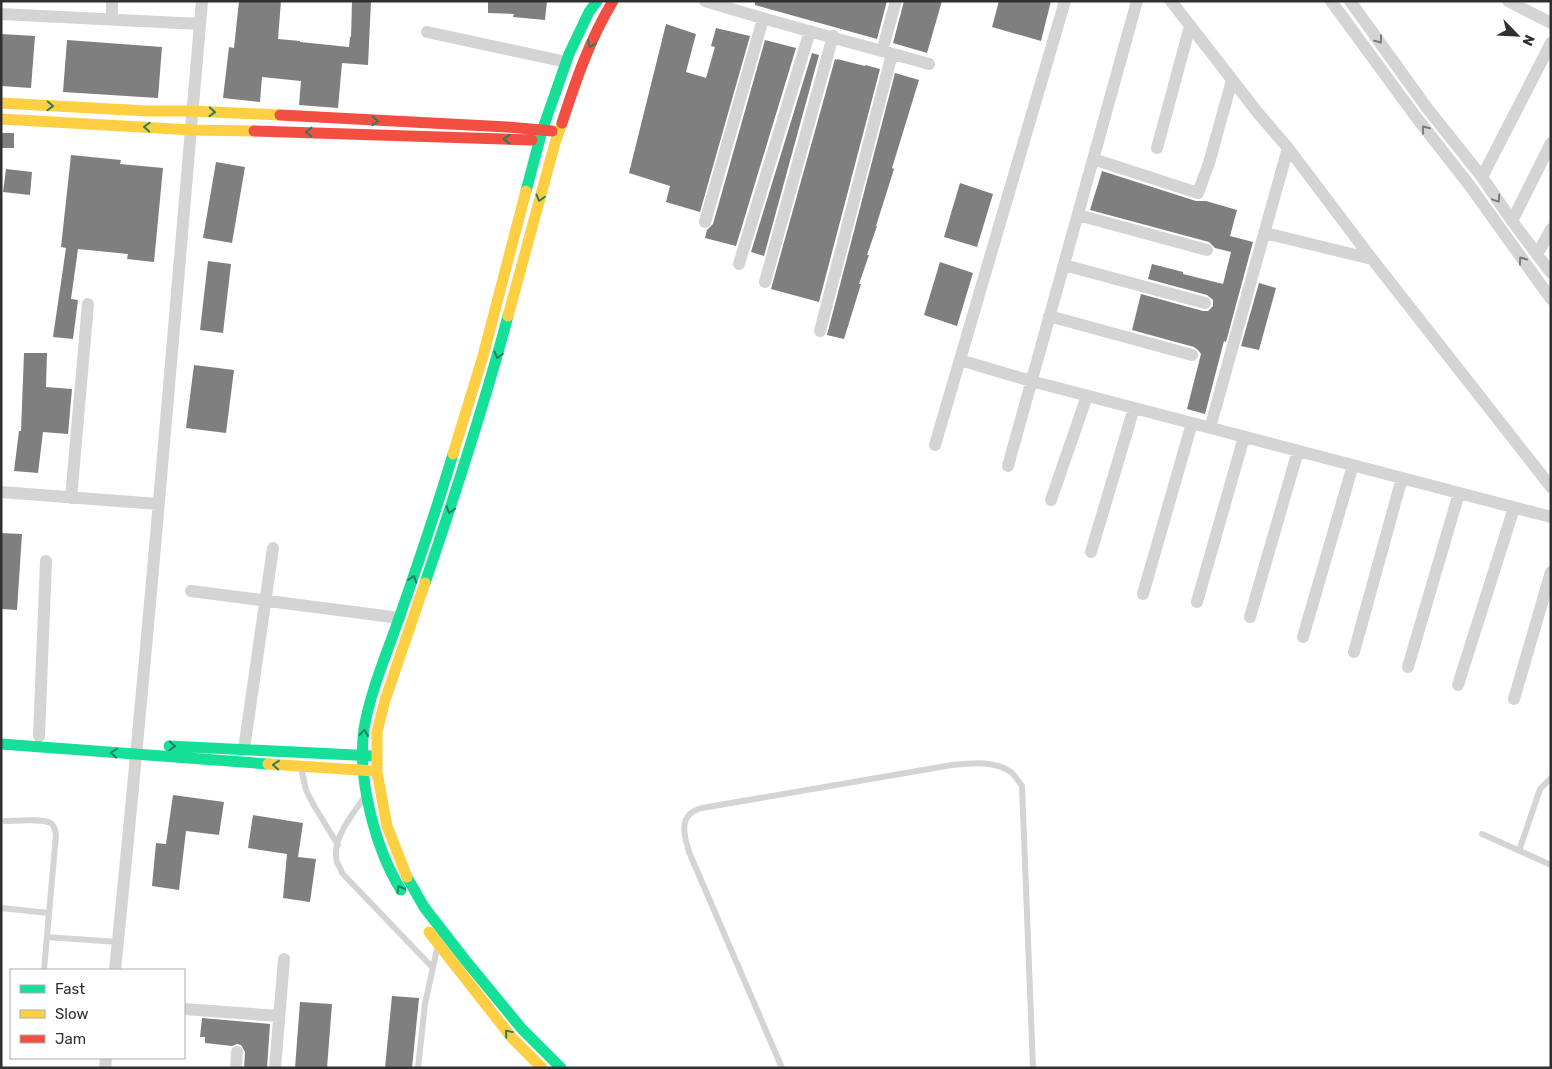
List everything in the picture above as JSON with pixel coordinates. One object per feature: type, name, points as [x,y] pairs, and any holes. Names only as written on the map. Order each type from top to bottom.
[{"type":"main road","points":[[406,899],[394,877],[374,829],[362,770],[364,730],[372,696],[433,520],[483,356],[541,136],[566,62],[597,1]]},
{"type":"main road","points":[[562,1068],[522,1029],[466,961],[424,907],[405,873],[387,826],[377,772],[377,732],[385,700],[445,525],[496,362],[555,143],[583,60],[602,19],[614,1]]},
{"type":"main road","points":[[1,103],[507,127],[541,136],[555,143]]},
{"type":"main road","points":[[1,119],[192,130],[364,134],[541,136],[559,131]]},
{"type":"main road","points":[[34,735],[137,750],[377,772]]},
{"type":"main road","points":[[1,744],[137,750],[244,749],[377,756]]},
{"type":"main road","points":[[421,922],[512,1038],[542,1068]]},
{"type":"street","points":[[112,1],[112,19]]},
{"type":"street","points":[[115,969],[137,750],[202,1]]},
{"type":"street","points":[[705,1],[763,19],[833,36],[929,64]]},
{"type":"street","points":[[820,331],[887,52],[896,1]]},
{"type":"street","points":[[935,445],[1065,1]]},
{"type":"street","points":[[1008,466],[1137,1]]},
{"type":"street","points":[[1171,1],[1288,148],[1372,259],[1551,487]]},
{"type":"street","points":[[1331,1],[1416,117],[1470,186],[1551,299]]},
{"type":"street","points":[[1350,1],[1427,108],[1482,177],[1551,273]]},
{"type":"street","points":[[1508,1],[1551,23]]},
{"type":"street","points":[[1,14],[200,24]]},
{"type":"street","points":[[705,222],[763,19]]},
{"type":"street","points":[[1157,148],[1190,26]]},
{"type":"street","points":[[739,264],[810,31]]},
{"type":"street","points":[[427,32],[566,62]]},
{"type":"street","points":[[765,282],[833,36]]},
{"type":"street","points":[[1482,177],[1551,43]]},
{"type":"street","points":[[1093,160],[1198,193],[1210,164],[1232,80]]},
{"type":"street","points":[[1512,221],[1551,143]]},
{"type":"street","points":[[1210,428],[1288,148]]},
{"type":"street","points":[[1078,215],[1207,250]]},
{"type":"street","points":[[1537,255],[1551,228]]},
{"type":"street","points":[[1265,233],[1372,259]]},
{"type":"street","points":[[1064,265],[1205,302]]},
{"type":"street","points":[[71,498],[88,304]]},
{"type":"street","points":[[1049,316],[1192,355]]},
{"type":"street","points":[[960,360],[1087,396],[1551,517]]},
{"type":"street","points":[[1051,500],[1087,396]]},
{"type":"street","points":[[1091,552],[1134,408]]},
{"type":"street","points":[[1143,594],[1192,423]]},
{"type":"street","points":[[1197,602],[1244,437]]},
{"type":"street","points":[[1250,617],[1298,451]]},
{"type":"street","points":[[1303,636],[1353,465]]},
{"type":"street","points":[[1354,652],[1402,478]]},
{"type":"street","points":[[1,492],[158,504]]},
{"type":"street","points":[[1408,667],[1459,493]]},
{"type":"street","points":[[1458,685],[1514,508]]},
{"type":"street","points":[[244,749],[273,548]]},
{"type":"street","points":[[34,735],[46,561]]},
{"type":"street","points":[[1514,699],[1551,572]]},
{"type":"street","points":[[191,591],[400,618]]},
{"type":"street","points":[[275,1068],[284,959]]},
{"type":"street","points":[[185,1009],[279,1016]]},
{"type":"street","points":[[236,1068],[238,1052]]},
{"type":"lane","points":[[782,1068],[688,852],[684,835],[684,824],[690,813],[702,808],[979,762],[1000,767],[1012,773],[1022,786],[1033,1068]]},
{"type":"lane","points":[[301,766],[306,790],[338,845]]},
{"type":"lane","points":[[1519,851],[1540,789],[1551,778]]},
{"type":"lane","points":[[367,793],[343,829],[338,845],[337,861],[342,873],[433,968]]},
{"type":"lane","points":[[5,821],[44,821],[51,823],[55,828],[56,835],[44,969]]},
{"type":"lane","points":[[1482,834],[1551,865]]},
{"type":"lane","points":[[1,908],[49,913]]},
{"type":"lane","points":[[47,936],[118,942]]},
{"type":"lane","points":[[418,1068],[425,1004],[438,945]]},
{"type":"building","points":[[239,1],[281,1],[278,39],[349,47],[352,1],[371,1],[368,65],[342,63],[338,108],[299,105],[301,81],[262,77],[260,102],[223,98],[229,47],[234,48]]},
{"type":"building","points":[[488,1],[547,1],[545,20],[513,17],[514,14],[488,13]]},
{"type":"building","points":[[755,1],[887,1],[877,39],[755,5]]},
{"type":"building","points":[[904,1],[942,1],[927,53],[893,43]]},
{"type":"building","points":[[999,1],[1051,1],[1041,41],[992,27]]},
{"type":"building","points":[[666,24],[696,34],[686,72],[706,78],[715,47],[711,46],[716,28],[750,36],[700,212],[666,202],[670,186],[629,173]]},
{"type":"building","points":[[1,34],[35,36],[31,88],[1,86]]},
{"type":"building","points":[[67,40],[162,47],[158,98],[63,92]]},
{"type":"building","points":[[765,40],[796,48],[736,246],[705,238],[707,230],[713,224]]},
{"type":"building","points":[[812,53],[819,55],[764,256],[751,252]]},
{"type":"building","points":[[835,59],[880,69],[819,302],[771,289]]},
{"type":"building","points":[[895,73],[919,80],[844,339],[827,335]]},
{"type":"building","points":[[1,133],[14,133],[14,148],[1,148]]},
{"type":"building","points":[[71,155],[121,160],[120,164],[163,168],[154,262],[127,259],[128,254],[78,249],[71,299],[78,300],[73,339],[53,337],[66,248],[61,247]]},
{"type":"building","points":[[216,162],[245,167],[232,243],[203,238]]},
{"type":"building","points":[[6,169],[32,172],[30,195],[3,192]]},
{"type":"building","points":[[1102,171],[1196,201],[1206,201],[1237,210],[1230,236],[1253,242],[1205,414],[1187,409],[1201,354],[1198,350],[1194,347],[1132,330],[1141,294],[1203,311],[1208,311],[1213,306],[1213,300],[1207,295],[1148,279],[1152,264],[1223,284],[1231,252],[1215,248],[1209,242],[1090,210]]},
{"type":"building","points":[[960,183],[993,194],[977,247],[944,237]]},
{"type":"building","points":[[208,261],[231,264],[223,333],[200,330]]},
{"type":"building","points":[[940,262],[973,273],[957,326],[924,315]]},
{"type":"building","points":[[1259,283],[1276,288],[1259,350],[1241,346]]},
{"type":"building","points":[[24,353],[47,353],[46,387],[72,389],[68,434],[43,432],[38,473],[14,471],[19,431],[21,431]]},
{"type":"building","points":[[194,365],[234,370],[226,433],[186,428]]},
{"type":"building","points":[[1,533],[22,534],[17,610],[1,609]]},
{"type":"building","points":[[173,795],[224,802],[219,835],[186,831],[179,890],[152,886],[156,843],[166,844]]},
{"type":"building","points":[[253,815],[303,823],[298,857],[316,859],[310,902],[283,898],[287,854],[248,848]]},
{"type":"building","points":[[392,996],[419,998],[412,1068],[385,1068]]},
{"type":"building","points":[[300,1002],[332,1004],[327,1068],[295,1068]]},
{"type":"building","points":[[202,1018],[270,1024],[267,1068],[244,1068],[245,1052],[241,1045],[205,1043],[205,1037],[200,1037]]},
{"type":"traffic: fast","points":[[526,191],[542,131],[569,54],[589,12],[597,1]]},
{"type":"traffic: fast","points":[[425,583],[469,450],[508,316]]},
{"type":"traffic: fast","points":[[401,890],[383,854],[370,812],[363,769],[364,729],[374,689],[419,560],[453,454]]},
{"type":"traffic: fast","points":[[1,744],[268,764]]},
{"type":"traffic: fast","points":[[169,746],[375,756]]},
{"type":"traffic: fast","points":[[407,877],[424,907],[466,961],[522,1029],[561,1068]]},
{"type":"traffic: slow","points":[[1,103],[147,111],[280,115]]},
{"type":"traffic: slow","points":[[1,119],[192,130],[254,131]]},
{"type":"traffic: slow","points":[[508,316],[562,123]]},
{"type":"traffic: slow","points":[[453,454],[483,356],[526,191]]},
{"type":"traffic: slow","points":[[407,877],[387,826],[377,772],[377,732],[385,700],[425,583]]},
{"type":"traffic: slow","points":[[268,764],[374,771]]},
{"type":"traffic: slow","points":[[429,932],[512,1038],[542,1068]]},
{"type":"traffic: jam","points":[[562,123],[590,45],[613,1]]},
{"type":"traffic: jam","points":[[280,115],[552,131]]},
{"type":"traffic: jam","points":[[254,131],[532,140]]}]
